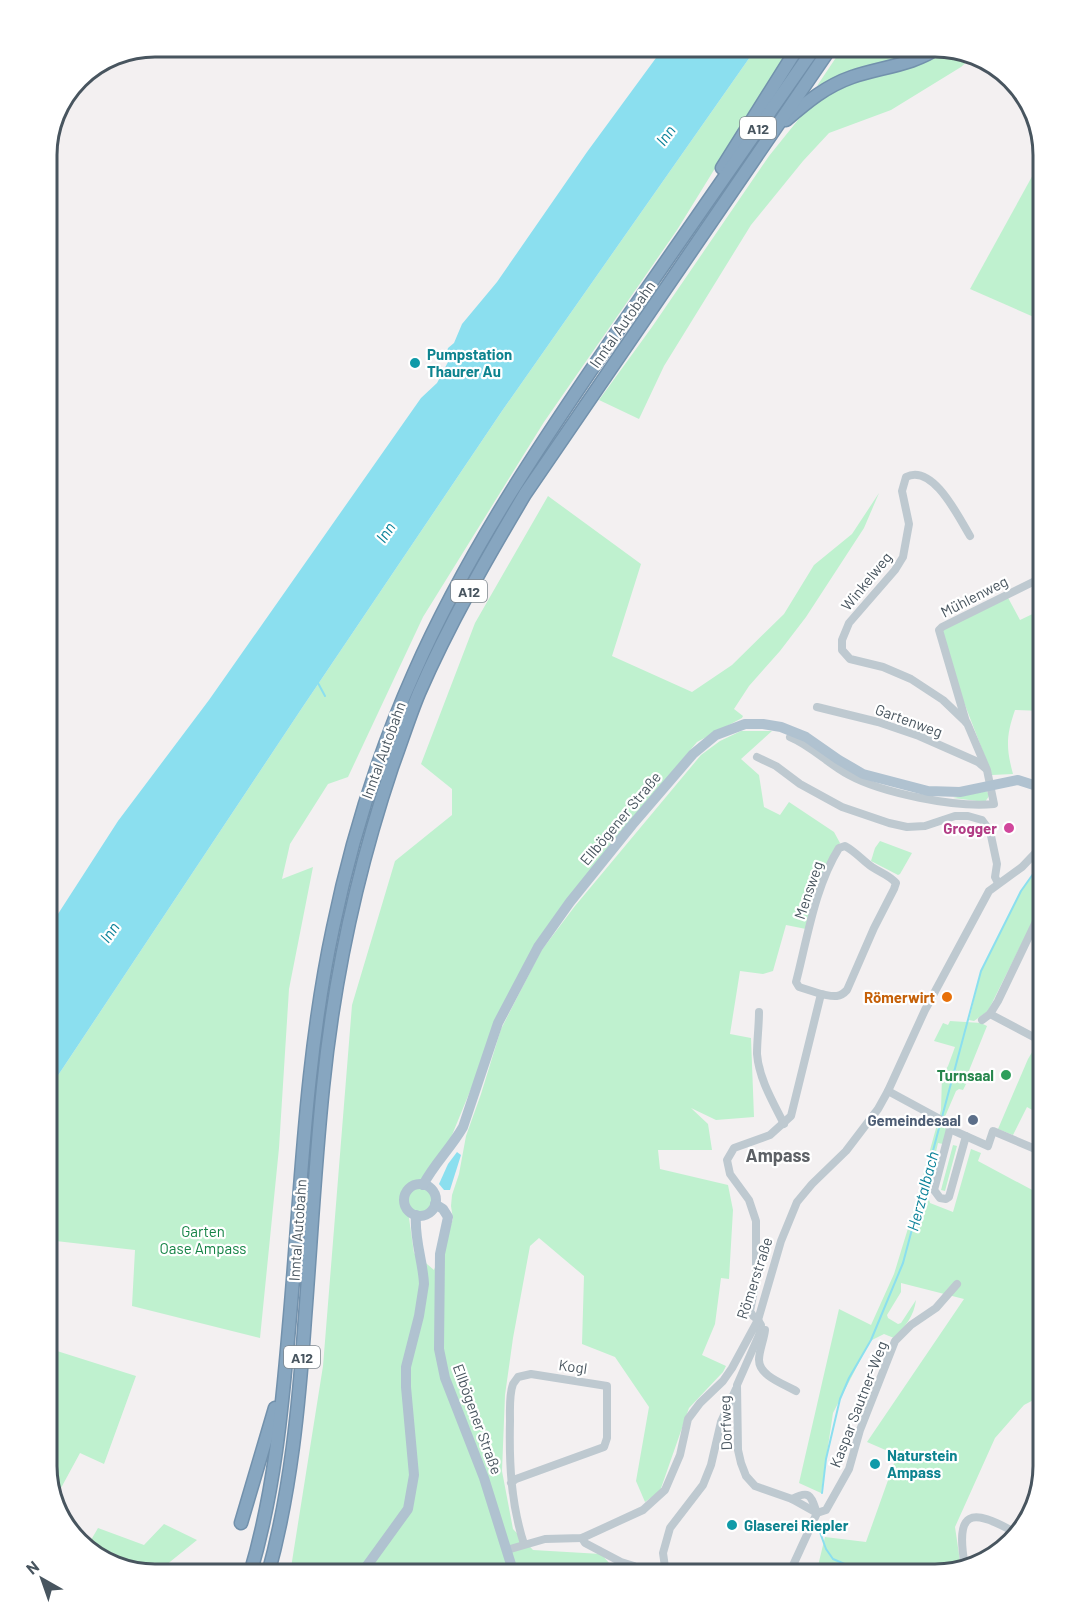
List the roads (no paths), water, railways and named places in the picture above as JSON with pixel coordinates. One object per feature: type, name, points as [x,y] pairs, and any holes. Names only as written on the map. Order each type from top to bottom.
[{"type":"highway","points":[[702,209],[715,178],[792,57]]},
{"type":"highway","name":"Inntal Autobahn","points":[[253,1564],[266,1514],[277,1447],[308,1098],[332,928],[354,840],[396,714],[458,583],[516,486],[573,396],[808,57]]},
{"type":"highway","name":"Inntal Autobahn","points":[[271,1564],[281,1523],[301,1380],[323,1083],[336,986],[348,922],[367,846],[419,693],[489,554],[561,440],[824,57]]},
{"type":"highway","points":[[772,132],[807,102],[829,87],[862,74],[920,57]]},
{"type":"highway","points":[[241,1523],[274,1412],[278,1389],[285,1376]]},
{"type":"main road","name":"Ellbögener Straße","points":[[423,1185],[463,1127],[498,1023],[538,947],[570,902],[632,825],[693,754],[710,739],[726,730],[745,724],[776,726],[800,734],[849,767],[879,779],[942,793],[960,792],[991,785]]},
{"type":"main road","points":[[991,785],[1018,780],[1033,785]]},
{"type":"main road","points":[[423,1185],[433,1191],[435,1204],[429,1213],[416,1215],[405,1206],[405,1195],[411,1187],[423,1185]]},
{"type":"main road","name":"Ellbögener Straße","points":[[435,1204],[443,1209],[448,1217],[440,1254],[439,1349],[445,1378],[484,1478],[511,1564]]},
{"type":"main road","points":[[368,1564],[408,1509],[414,1475],[406,1377],[424,1284],[424,1272],[416,1234],[416,1215]]},
{"type":"street","name":"Winkelweg","points":[[970,536],[943,492],[932,481],[922,476],[909,475],[904,481],[903,493],[909,524],[903,557],[895,570],[849,623],[842,640],[842,650],[850,659],[907,676],[943,700],[967,723],[991,785]]},
{"type":"street","name":"Mühlenweg","points":[[967,723],[939,630],[1033,582]]},
{"type":"street","name":"Gartenweg","points":[[817,707],[878,722],[919,736],[978,762],[987,770]]},
{"type":"street","points":[[790,737],[801,741],[849,775],[866,783],[921,797],[966,804],[994,804],[991,785]]},
{"type":"street","points":[[757,758],[776,766],[800,784],[843,807],[889,823],[907,827],[925,826],[955,816],[968,816],[982,820],[990,831],[997,864],[995,877],[998,883]]},
{"type":"street","name":"Mensweg","points":[[844,846],[860,855],[874,868],[890,876],[896,883],[847,990],[838,997],[821,994],[799,987],[796,982],[822,888],[835,855],[839,848],[844,846]]},
{"type":"street","name":"Römerstraße","points":[[507,1550],[545,1539],[582,1538],[644,1510],[665,1490],[680,1455],[688,1419],[700,1402],[723,1381],[760,1323],[781,1241],[797,1202],[855,1140],[888,1091],[925,1010],[989,891],[1033,856]]},
{"type":"street","points":[[1033,938],[986,1017],[1033,1037]]},
{"type":"street","points":[[796,1391],[762,1370],[759,1360],[765,1330],[750,1311],[756,1280],[756,1221],[749,1200],[730,1174],[727,1160],[735,1147],[768,1136],[784,1124],[792,1112],[821,994]]},
{"type":"street","points":[[759,1012],[757,1055],[765,1087],[784,1124]]},
{"type":"street","points":[[888,1091],[949,1124],[950,1129],[934,1190],[940,1198],[950,1197],[966,1136]]},
{"type":"street","points":[[950,1129],[988,1146],[993,1131],[1033,1148]]},
{"type":"street","name":"Kaspar Sautner-Weg","points":[[818,1513],[826,1510],[849,1469],[860,1430],[896,1341],[911,1325],[936,1308],[957,1284]]},
{"type":"street","name":"Dorfweg","points":[[760,1323],[759,1335],[737,1385],[738,1449],[746,1476],[761,1489],[792,1499],[818,1513]]},
{"type":"street","name":"Kogl","points":[[511,1482],[604,1448],[608,1438],[607,1386],[531,1374],[522,1375],[515,1380],[510,1408],[511,1482],[517,1525],[524,1544]]},
{"type":"street","points":[[665,1564],[663,1553],[670,1528],[703,1485],[711,1465],[721,1422],[737,1385]]},
{"type":"street","points":[[794,1564],[818,1513]]},
{"type":"street","points":[[964,1560],[961,1535],[963,1526],[969,1519],[978,1516],[987,1518],[1009,1530]]},
{"type":"street","points":[[582,1538],[585,1543],[628,1564]]},
{"type":"water","name":"Inn","points":[[657,57],[750,57],[502,411],[57,1077],[57,916],[118,821],[209,700],[421,398],[437,383],[448,362],[446,355],[448,348],[454,343],[462,324],[497,282],[587,152]]},
{"type":"water","points":[[457,1152],[461,1155],[450,1190],[444,1190],[439,1184],[448,1164]]},
{"type":"waterway","points":[[318,683],[325,696]]},
{"type":"waterway","name":"Herztalbach","points":[[822,1493],[826,1459],[840,1399],[849,1378],[871,1340],[903,1263],[981,971],[1021,891],[1033,874]]},
{"type":"waterway","name":"Herztalbach","points":[[817,1524],[826,1549],[833,1559],[845,1564]]},
{"type":"place","name":"Pumpstation Thaurer Au","points":[[415,363]]},
{"type":"place","name":"Grogger","points":[[1009,828]]},
{"type":"place","name":"Römerwirt","points":[[947,997]]},
{"type":"place","name":"Turnsaal","points":[[1006,1075]]},
{"type":"place","name":"Gemeindesaal","points":[[973,1120]]},
{"type":"place","name":"Naturstein Ampass","points":[[875,1464]]},
{"type":"place","name":"Glaserei Riepler","points":[[732,1525]]},
{"type":"district","name":"Ampass","points":[[778,1155]]},
{"type":"park label","name":"Garten Oase Ampass","points":[[203,1240]]}]
